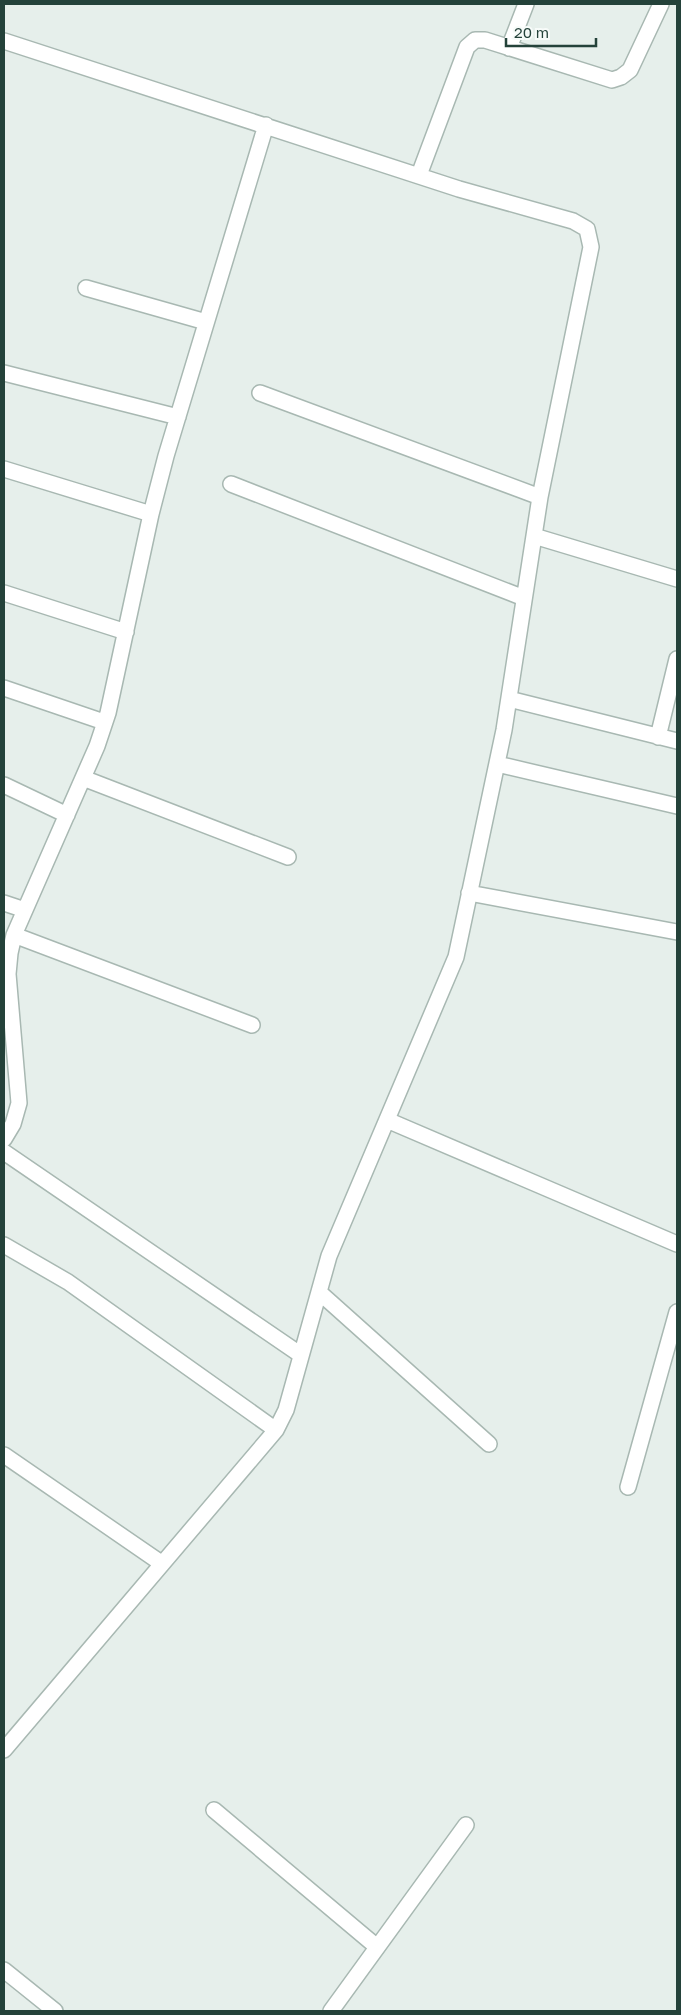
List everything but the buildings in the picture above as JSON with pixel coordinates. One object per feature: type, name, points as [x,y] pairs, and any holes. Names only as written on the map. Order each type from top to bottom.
[{"type":"street","points":[[509,48],[526,4]]},
{"type":"street","points":[[419,175],[467,47],[474,40],[485,40],[612,80],[621,78],[630,70],[661,4]]},
{"type":"street","points":[[4,41],[458,189],[573,221],[587,229],[592,247],[540,497],[509,699],[456,957],[329,1256],[286,1410],[276,1430],[4,1750]]},
{"type":"street","points":[[4,1139],[14,1124],[19,1103],[8,974],[14,934],[97,746],[108,713],[151,514],[206,322],[266,125]]},
{"type":"street","points":[[86,288],[206,322]]},
{"type":"street","points":[[4,373],[178,417]]},
{"type":"street","points":[[260,393],[540,497]]},
{"type":"street","points":[[4,469],[151,514]]},
{"type":"street","points":[[232,484],[524,598]]},
{"type":"street","points":[[534,536],[677,579]]},
{"type":"street","points":[[4,593],[126,632]]},
{"type":"street","points":[[658,737],[677,659]]},
{"type":"street","points":[[4,688],[104,722]]},
{"type":"street","points":[[509,699],[677,741]]},
{"type":"street","points":[[497,764],[677,806]]},
{"type":"street","points":[[83,778],[288,857]]},
{"type":"street","points":[[4,785],[67,815]]},
{"type":"street","points":[[469,892],[677,932]]},
{"type":"street","points":[[4,903],[25,910]]},
{"type":"street","points":[[14,934],[252,1025]]},
{"type":"street","points":[[387,1120],[677,1244]]},
{"type":"street","points":[[4,1152],[301,1355]]},
{"type":"street","points":[[4,1245],[68,1282],[276,1430]]},
{"type":"street","points":[[319,1292],[489,1444]]},
{"type":"street","points":[[628,1487],[677,1312]]},
{"type":"street","points":[[4,1455],[161,1563]]},
{"type":"street","points":[[214,1810],[377,1947]]},
{"type":"street","points":[[331,2011],[466,1825]]},
{"type":"street","points":[[4,1970],[55,2011]]}]
